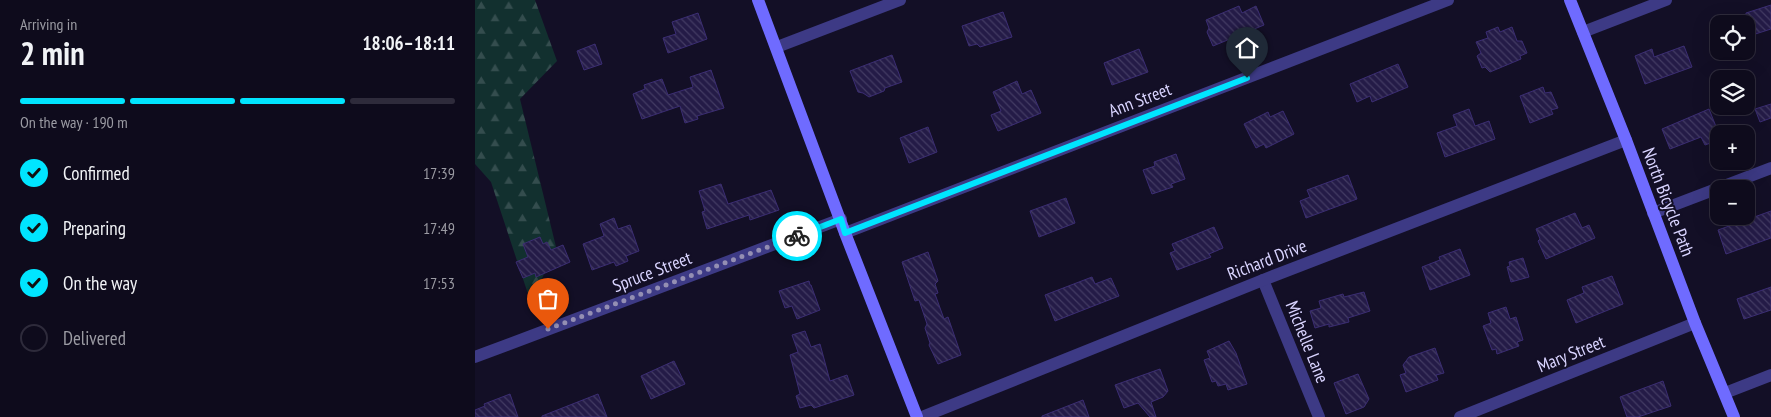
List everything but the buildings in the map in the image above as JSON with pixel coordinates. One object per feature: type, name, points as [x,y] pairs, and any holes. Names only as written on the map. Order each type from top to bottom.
[{"type":"street","points":[[758,0],[845,233],[917,417]]},
{"type":"street","points":[[777,47],[900,0]]},
{"type":"street","name":"Ann Street","points":[[845,233],[1448,0]]},
{"type":"street","name":"North Bicycle Path","points":[[1570,0],[1695,323],[1734,417]]},
{"type":"street","points":[[1583,32],[1666,0]]},
{"type":"street","name":"Richard Drive","points":[[922,417],[1263,280],[1625,140]]},
{"type":"street","points":[[1653,213],[1771,168]]},
{"type":"street","name":"Spruce Street","points":[[475,357],[841,219]]},
{"type":"street","name":"Michelle Lane","points":[[1263,280],[1319,417]]},
{"type":"street","name":"Mary Street","points":[[1460,417],[1695,323]]},
{"type":"street","points":[[1725,393],[1771,375]]},
{"type":"green space","points":[[475,0],[535,0],[557,61],[520,99],[556,247],[531,303],[491,182],[475,164]]},
{"type":"way so far","points":[[548,329],[797,236]]},
{"type":"route","points":[[797,236],[841,219],[845,233],[1247,78]]}]
